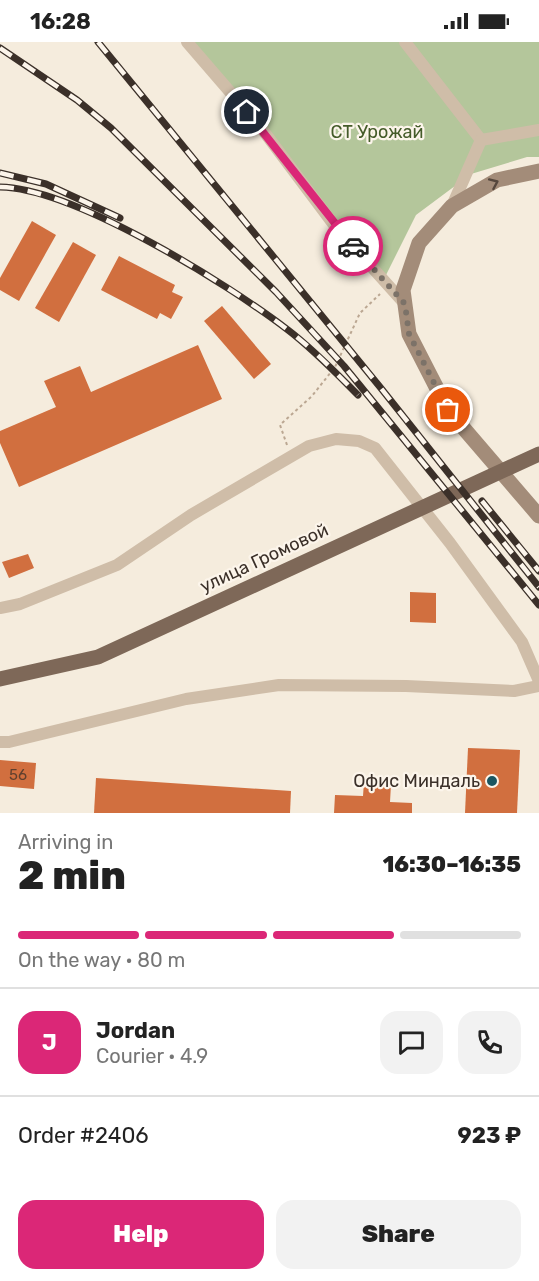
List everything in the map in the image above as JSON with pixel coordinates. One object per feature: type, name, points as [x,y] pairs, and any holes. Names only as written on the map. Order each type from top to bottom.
[{"type":"main road","points":[[539,171],[497,180],[452,206],[419,243],[403,290],[409,334],[448,410],[539,516]]},
{"type":"main road","name":"улица Громовой","points":[[0,679],[98,657],[539,454]]},
{"type":"street","points":[[187,42],[262,129],[334,225],[405,304]]},
{"type":"street","points":[[405,42],[481,140]]},
{"type":"street","points":[[481,140],[539,130]]},
{"type":"street","points":[[452,206],[481,140]]},
{"type":"street","points":[[0,608],[20,604],[117,565],[191,515],[309,446],[336,439],[359,441],[375,448],[450,543],[522,642],[539,681]]},
{"type":"street","points":[[0,742],[9,742],[186,699],[279,685],[406,686],[514,691],[539,686]]},
{"type":"path","points":[[292,456],[280,425],[312,396],[335,367],[360,313],[389,286]]},
{"type":"green space","name":"СТ Урожай","points":[[188,42],[539,42],[539,157],[527,157],[471,174],[416,215],[384,279]]},
{"type":"building","points":[[32,221],[56,235],[19,301],[0,290],[0,278]]},
{"type":"building","points":[[73,242],[96,255],[59,322],[35,308]]},
{"type":"building","points":[[119,256],[175,285],[172,292],[183,297],[171,319],[160,313],[157,319],[101,290]]},
{"type":"building","points":[[222,306],[271,364],[254,379],[204,321]]},
{"type":"building","points":[[198,345],[222,399],[19,487],[0,443],[0,431],[56,407],[44,381],[80,366],[91,392]]},
{"type":"building","points":[[28,554],[34,568],[9,578],[2,562]]},
{"type":"building","points":[[410,592],[436,593],[436,623],[410,622]]},
{"type":"building","name":"Офис Миндаль","points":[[468,748],[520,750],[517,813],[465,813]]},
{"type":"building","points":[[0,760],[36,763],[34,789],[0,786]]},
{"type":"building","points":[[96,778],[291,791],[290,813],[94,813]]},
{"type":"building","points":[[364,782],[391,784],[390,802],[412,803],[412,813],[334,813],[335,795],[363,796]]},
{"type":"railway","points":[[98,42],[380,387],[539,587]]},
{"type":"railway","points":[[0,48],[77,100],[111,128],[276,292],[344,366],[539,605]]},
{"type":"railway","points":[[0,173],[46,184],[120,218]]},
{"type":"railway","points":[[0,187],[31,192],[68,203],[108,221],[190,265],[228,288],[288,330],[358,395]]},
{"type":"railway","points":[[482,501],[539,571]]},
{"type":"way so far","points":[[353,246],[405,304],[409,334],[448,410]]},
{"type":"place","name":"Офис Миндаль","points":[[492,781]]},
{"type":"route","points":[[247,112],[334,225],[353,246]]}]
